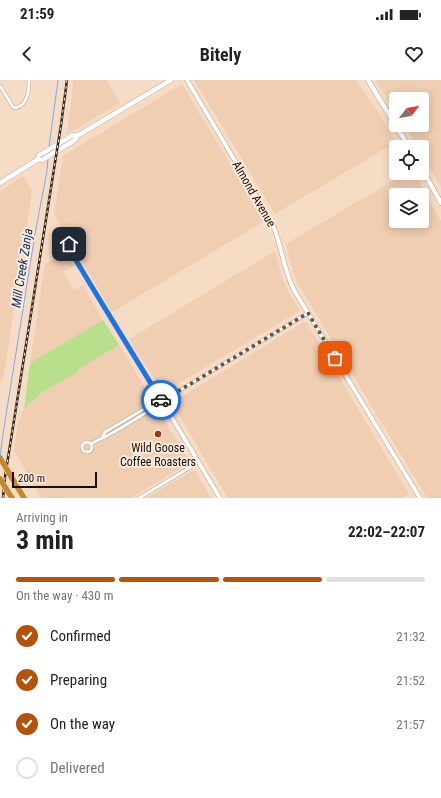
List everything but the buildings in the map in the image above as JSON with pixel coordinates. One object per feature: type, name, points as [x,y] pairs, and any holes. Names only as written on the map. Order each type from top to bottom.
[{"type":"highway","points":[[0,458],[24,498]]},
{"type":"highway","points":[[0,479],[12,498]]},
{"type":"main road","points":[[0,183],[56,152],[75,140],[77,136],[171,80]]},
{"type":"main road","points":[[368,80],[405,140]]},
{"type":"main road","points":[[40,160],[39,155],[73,135],[77,136]]},
{"type":"main road","points":[[428,180],[441,203]]},
{"type":"street","points":[[0,86],[11,105],[15,108],[21,106],[26,100],[29,80]]},
{"type":"street","name":"Almond Avenue","points":[[187,80],[272,223],[288,278],[294,290],[420,498]]},
{"type":"street","points":[[69,244],[71,252],[101,303],[220,498]]},
{"type":"street","points":[[91,444],[102,438],[105,432],[154,403],[162,401],[308,313]]},
{"type":"street","points":[[140,498],[199,462]]},
{"type":"shaded area","points":[[73,80],[107,80],[120,103],[67,134],[72,95]]},
{"type":"shaded area","points":[[194,80],[356,80],[395,140],[389,140],[389,146],[275,214]]},
{"type":"shaded area","points":[[376,80],[441,80],[441,187],[429,167],[429,140],[413,140],[408,132],[429,132],[429,92],[389,92],[389,101]]},
{"type":"shaded area","points":[[182,84],[265,221],[112,312],[75,250],[74,241],[68,238],[54,215],[63,156]]},
{"type":"shaded area","points":[[24,176],[32,191],[3,380],[0,381],[0,191]]},
{"type":"shaded area","points":[[394,180],[418,180],[422,188],[389,188],[389,228],[429,228],[429,201],[441,221],[441,498],[427,498],[297,282],[286,244]]},
{"type":"shaded area","points":[[275,251],[283,280],[299,309],[298,312],[166,391],[163,391],[129,339]]},
{"type":"shaded area","points":[[66,252],[74,266],[63,272],[74,290],[83,285],[103,320],[30,363],[45,264]]},
{"type":"shaded area","points":[[304,322],[307,323],[409,494],[402,498],[228,498],[173,405],[173,402]]},
{"type":"shaded area","points":[[119,345],[189,463],[131,498],[41,498],[14,450],[18,424],[24,409],[41,393],[78,372],[80,368]]},
{"type":"shaded area","points":[[192,471],[195,471],[211,498],[146,498]]},
{"type":"green space","points":[[103,320],[119,345],[80,368],[78,372],[41,393],[24,409],[30,363]]},
{"type":"waterway","name":"Mill Creek Zanja","points":[[49,147],[58,80]]},
{"type":"waterway","name":"Mill Creek Zanja","points":[[0,457],[48,158]]},
{"type":"railway","points":[[3,498],[5,477],[67,80]]},
{"type":"way so far","points":[[161,400],[162,401],[308,313],[335,358]]},
{"type":"place","name":"Wild Goose Coffee Roasters","points":[[158,434]]},
{"type":"route","points":[[69,244],[71,252],[161,400]]}]
